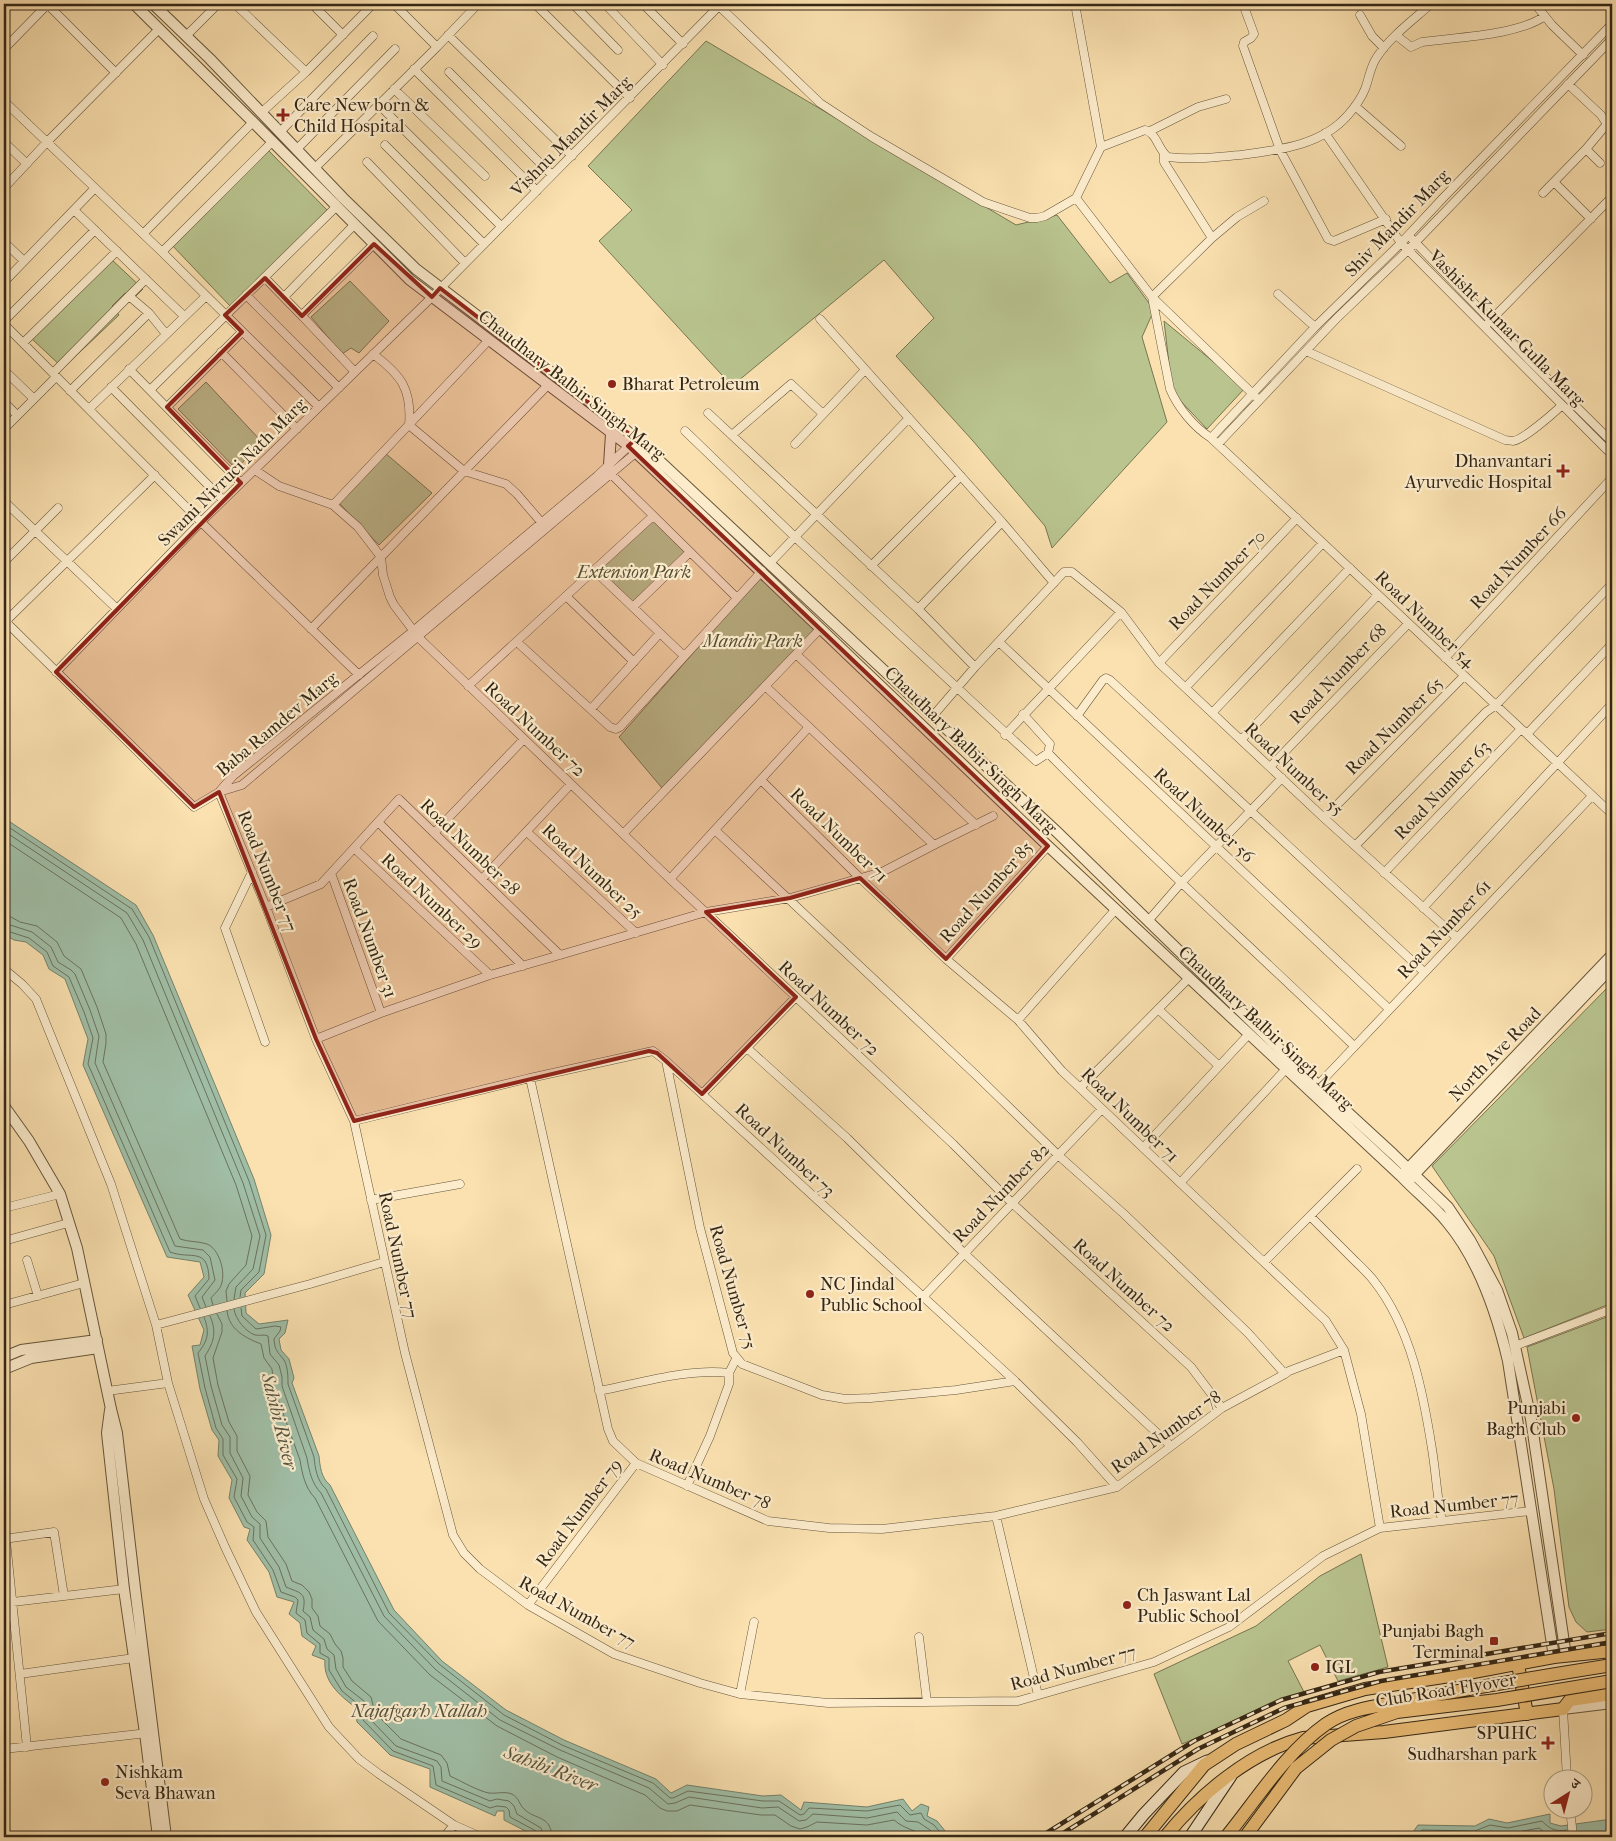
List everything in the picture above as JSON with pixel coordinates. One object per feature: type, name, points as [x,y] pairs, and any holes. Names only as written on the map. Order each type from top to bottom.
[{"type":"main road","points":[[1125,1837],[1184,1772],[1286,1720],[1307,1706],[1365,1689],[1560,1657],[1612,1651]]},
{"type":"main road","points":[[1518,1665],[1527,1714]]},
{"type":"main road","name":"Club Road Flyover","points":[[1226,1837],[1275,1774],[1298,1748],[1327,1724],[1348,1712],[1461,1690],[1612,1665]]},
{"type":"main road","name":"Club Road Flyover","points":[[1245,1837],[1296,1768],[1331,1740],[1356,1726],[1397,1712],[1497,1700],[1612,1681]]},
{"type":"main road","points":[[1165,1837],[1182,1817],[1217,1785],[1276,1748],[1303,1738],[1384,1732],[1563,1709],[1570,1700],[1612,1694]]},
{"type":"main road","points":[[1145,1837],[1204,1765],[1213,1758]]},
{"type":"main road","points":[[1192,1834],[1232,1775]]},
{"type":"street","points":[[4,49],[48,4],[116,72]]},
{"type":"street","name":"Chaudhary Balbir Singh Marg","points":[[134,4],[410,280],[611,434],[636,446],[770,563],[932,717],[1057,832],[1318,1085],[1372,1141],[1408,1175],[1448,1207],[1470,1240],[1497,1290],[1515,1346],[1531,1419],[1560,1657]]},
{"type":"street","name":"Chaudhary Balbir Singh Marg","points":[[153,4],[416,269],[619,424],[636,446],[820,629],[1286,1069],[1372,1141]]},
{"type":"street","points":[[186,36],[218,4]]},
{"type":"street","points":[[235,4],[306,72]]},
{"type":"street","points":[[312,4],[343,35]]},
{"type":"street","points":[[262,112],[306,72],[373,4]]},
{"type":"street","points":[[394,4],[437,47]]},
{"type":"street","points":[[315,168],[478,4]]},
{"type":"street","points":[[535,4],[630,98]]},
{"type":"street","points":[[573,4],[618,50]]},
{"type":"street","points":[[605,4],[663,65]]},
{"type":"street","points":[[643,4],[683,44]]},
{"type":"street","points":[[720,5],[820,102],[872,138],[983,202],[1030,218],[1036,218],[1045,216],[1076,198],[1101,147],[1075,4]]},
{"type":"street","points":[[1243,4],[1254,34],[1244,42],[1243,46],[1280,150],[1330,241],[1334,242],[1386,220]]},
{"type":"street","points":[[1164,154],[1170,157],[1202,159],[1280,150],[1325,134],[1342,121],[1356,106],[1365,90],[1372,67],[1384,48],[1431,4]]},
{"type":"street","points":[[1535,4],[1583,55]]},
{"type":"street","name":"Vishnu Mandir Marg","points":[[432,297],[663,65],[720,5]]},
{"type":"street","points":[[1360,15],[1372,36],[1384,48]]},
{"type":"street","points":[[1397,36],[1411,47],[1422,42],[1505,31],[1531,24],[1545,16]]},
{"type":"street","name":"Shiv Mandir Marg","points":[[1211,438],[1315,327],[1409,235],[1612,24]]},
{"type":"street","points":[[4,186],[5,188],[47,142],[159,29]]},
{"type":"street","points":[[1152,297],[1170,389],[1174,399],[1202,432],[1218,444],[1306,351],[1416,242],[1612,39],[1605,32]]},
{"type":"street","points":[[448,35],[572,156]]},
{"type":"street","points":[[280,132],[373,36]]},
{"type":"street","points":[[297,149],[395,50]]},
{"type":"street","points":[[414,69],[537,190]]},
{"type":"street","points":[[449,72],[552,176]]},
{"type":"street","points":[[1544,193],[1607,124],[1601,115],[1568,84]]},
{"type":"street","points":[[394,89],[485,176]]},
{"type":"street","points":[[1101,147],[1145,130],[1150,131],[1198,107],[1226,99]]},
{"type":"street","points":[[4,101],[162,252],[318,407]]},
{"type":"street","points":[[379,105],[501,226]]},
{"type":"street","points":[[1356,106],[1401,146]]},
{"type":"street","points":[[143,234],[253,122]]},
{"type":"street","points":[[1150,131],[1164,154],[1164,162],[1212,238]]},
{"type":"street","name":"Vashisht Kumar Gulla Marg","points":[[1325,134],[1401,243],[1612,455]]},
{"type":"street","points":[[162,252],[273,141]]},
{"type":"street","points":[[4,142],[27,164]]},
{"type":"street","points":[[385,145],[484,244]]},
{"type":"street","points":[[1586,149],[1600,163]]},
{"type":"street","points":[[367,162],[465,263]]},
{"type":"street","points":[[1554,182],[1591,219]]},
{"type":"street","points":[[4,282],[95,188]]},
{"type":"street","points":[[1484,327],[1612,197]]},
{"type":"street","points":[[1076,198],[1152,297],[1260,400]]},
{"type":"street","points":[[1152,297],[1212,238],[1237,217],[1264,201]]},
{"type":"street","points":[[150,390],[337,206]]},
{"type":"street","points":[[74,210],[184,316]]},
{"type":"street","points":[[284,297],[355,224]]},
{"type":"street","points":[[95,230],[4,322],[54,375],[201,522],[359,675]]},
{"type":"street","name":"Vashisht Kumar Gulla Marg","points":[[1409,235],[1490,321],[1612,442]]},
{"type":"street","points":[[4,242],[24,261]]},
{"type":"street","points":[[303,317],[303,314],[374,244]]},
{"type":"street","points":[[23,343],[117,251]]},
{"type":"street","points":[[265,278],[355,372]]},
{"type":"street","points":[[4,429],[146,279]]},
{"type":"street","points":[[1278,294],[1315,327]]},
{"type":"street","points":[[246,295],[338,388]]},
{"type":"street","points":[[129,296],[149,313],[166,334]]},
{"type":"street","points":[[88,409],[206,296]]},
{"type":"street","name":"Swami Nivruci Nath Marg","points":[[56,672],[223,500],[432,297]]},
{"type":"street","points":[[70,391],[149,313]]},
{"type":"street","points":[[820,320],[1002,522],[1054,583],[975,667],[932,717]]},
{"type":"street","points":[[166,407],[242,332]]},
{"type":"street","points":[[333,505],[489,340]]},
{"type":"street","points":[[1306,351],[1505,440],[1520,439],[1555,413],[1562,405]]},
{"type":"street","points":[[221,352],[297,429]]},
{"type":"street","points":[[373,354],[392,368],[402,381],[410,408],[409,425]]},
{"type":"street","points":[[129,369],[241,483]]},
{"type":"street","points":[[4,370],[34,399]]},
{"type":"street","points":[[795,444],[865,370]]},
{"type":"street","points":[[311,629],[548,384]]},
{"type":"street","points":[[732,435],[791,384],[823,414]]},
{"type":"street","points":[[111,387],[223,500]]},
{"type":"street","points":[[4,402],[17,415]]},
{"type":"street","points":[[708,413],[918,609],[975,667]]},
{"type":"street","points":[[770,563],[909,418]]},
{"type":"street","points":[[409,425],[464,471],[506,484],[541,522]]},
{"type":"street","points":[[685,431],[795,538],[1036,762],[1048,753],[1050,742],[1023,714]]},
{"type":"street","points":[[611,434],[610,470],[653,516],[737,598]]},
{"type":"street","name":"Road Number 54","points":[[1218,444],[1612,814]]},
{"type":"street","name":"Baba Ramdev Marg","points":[[219,792],[242,785],[636,446]]},
{"type":"street","points":[[255,470],[279,486],[333,505],[358,527],[381,557]]},
{"type":"street","name":"Baba Ramdev Marg","points":[[219,792],[233,776],[359,675],[416,634],[541,522],[610,470]]},
{"type":"street","points":[[155,476],[5,621],[194,807],[219,792]]},
{"type":"street","points":[[871,566],[961,476]]},
{"type":"street","name":"Road Number 66","points":[[1445,658],[1612,478]]},
{"type":"street","points":[[4,501],[117,609]]},
{"type":"street","points":[[4,562],[58,508]]},
{"type":"street","points":[[468,686],[653,516]]},
{"type":"street","name":"Road Number 70","points":[[1159,663],[1297,518]]},
{"type":"street","points":[[918,609],[1002,522]]},
{"type":"street","points":[[1186,687],[1323,543]]},
{"type":"street","points":[[633,607],[690,552]]},
{"type":"street","name":"Road Number 72","points":[[381,557],[383,575],[390,597],[416,634],[670,879],[952,1144],[1012,1203],[1191,1367],[1222,1408]]},
{"type":"street","points":[[1213,712],[1350,568]]},
{"type":"street","points":[[594,570],[684,656]]},
{"type":"street","points":[[517,642],[610,727],[616,729],[620,727],[762,572]]},
{"type":"street","name":"Road Number 55","points":[[1054,583],[1064,572],[1072,572],[1121,612],[1159,663],[1324,818],[1456,937]]},
{"type":"street","points":[[1355,846],[1486,712],[1496,705],[1612,584]]},
{"type":"street","points":[[1241,740],[1378,595]]},
{"type":"street","points":[[566,596],[634,662]]},
{"type":"street","points":[[1005,735],[1047,688],[1121,612]]},
{"type":"street","name":"Road Number 68","points":[[1270,766],[1408,624]]},
{"type":"street","points":[[624,834],[820,629]]},
{"type":"street","points":[[591,710],[660,633]]},
{"type":"street","name":"Road Number 56","points":[[998,642],[1389,1010]]},
{"type":"street","name":"Road Number 63","points":[[1384,873],[1612,644]]},
{"type":"street","points":[[796,654],[976,825]]},
{"type":"street","name":"Road Number 65","points":[[1324,818],[1464,676]]},
{"type":"street","points":[[1076,716],[1103,680],[1108,678],[1424,972]]},
{"type":"street","points":[[765,686],[934,845]]},
{"type":"street","points":[[1423,908],[1612,704]]},
{"type":"street","points":[[670,879],[809,727]]},
{"type":"street","points":[[434,833],[524,739]]},
{"type":"street","points":[[1048,753],[1180,883],[1276,970],[1354,1046]]},
{"type":"street","points":[[1148,921],[1180,883],[1282,778]]},
{"type":"street","name":"Road Number 71","points":[[761,780],[860,878],[946,959],[1018,1020],[1062,1071],[1326,1322],[1344,1350],[1361,1414],[1380,1528]]},
{"type":"street","points":[[482,879],[571,784]]},
{"type":"street","name":"Road Number 77","points":[[219,792],[266,906],[316,1039],[354,1121],[405,1353],[453,1535],[464,1553],[528,1606],[614,1654],[700,1684],[740,1694],[828,1703],[1018,1701],[1154,1662],[1229,1626],[1323,1556],[1380,1528],[1531,1511]]},
{"type":"street","name":"Road Number 61","points":[[1318,1085],[1456,937],[1592,796]]},
{"type":"street","name":"Road Number 28","points":[[266,906],[321,884],[399,799],[560,955]]},
{"type":"street","points":[[316,1039],[381,1013],[490,976],[560,955],[706,912],[790,898],[882,872],[993,816]]},
{"type":"street","points":[[378,822],[523,966]]},
{"type":"street","points":[[715,830],[790,898],[1058,1155],[1124,1214],[1248,1333],[1285,1374]]},
{"type":"street","name":"Road Number 25","points":[[527,832],[636,933]]},
{"type":"street","name":"Road Number 85","points":[[946,959],[1048,846]]},
{"type":"street","name":"Road Number 29","points":[[354,848],[490,976]]},
{"type":"street","points":[[252,872],[225,928],[265,1042]]},
{"type":"street","name":"Road Number 31","points":[[331,873],[381,1013]]},
{"type":"street","points":[[1018,1020],[1116,909]]},
{"type":"street","name":"North Ave Road","points":[[1408,1175],[1612,954]]},
{"type":"street","points":[[1408,1175],[1612,967]]},
{"type":"street","points":[[4,969],[36,999],[111,1184],[156,1325],[168,1383],[204,1499],[256,1612],[329,1727],[359,1759],[454,1825],[481,1837]]},
{"type":"street","points":[[1080,1088],[1189,978]]},
{"type":"street","points":[[702,1094],[796,997]]},
{"type":"street","points":[[1158,1009],[1219,1066]]},
{"type":"street","points":[[1143,1148],[1249,1034]]},
{"type":"street","points":[[747,1048],[847,1138],[964,1253],[1171,1446]]},
{"type":"street","name":"Road Number 73","points":[[354,1121],[649,1051],[657,1053],[922,1298],[1015,1381],[1077,1442],[1116,1487]]},
{"type":"street","name":"Road Number 75","points":[[666,1061],[700,1228],[736,1359],[742,1364],[822,1395],[845,1398],[871,1398],[956,1390],[1015,1381]]},
{"type":"street","points":[[1180,1183],[1286,1069]]},
{"type":"street","name":"Road Number 78","points":[[530,1078],[608,1429],[614,1441],[636,1463],[768,1521],[828,1528],[882,1529],[996,1516],[1116,1487],[1222,1408],[1289,1371],[1344,1350]]},
{"type":"street","points":[[4,1106],[29,1141],[60,1194],[77,1248],[117,1433],[150,1733],[158,1837]]},
{"type":"street","name":"Road Number 82","points":[[922,1298],[1102,1109]]},
{"type":"street","points":[[1264,1262],[1357,1169]]},
{"type":"street","name":"Chaudhary Balbir Singh Marg","points":[[1408,1175],[1453,1230],[1487,1292],[1500,1326],[1510,1369],[1531,1511],[1560,1657]]},
{"type":"street","points":[[371,1200],[460,1184]]},
{"type":"street","points":[[4,1208],[60,1194]]},
{"type":"street","points":[[1310,1216],[1374,1280],[1392,1308],[1414,1359],[1432,1450],[1442,1521]]},
{"type":"street","points":[[4,1241],[68,1223]]},
{"type":"street","points":[[27,1260],[38,1296]]},
{"type":"street","points":[[156,1325],[384,1262]]},
{"type":"street","points":[[4,1305],[84,1283]]},
{"type":"street","points":[[1515,1346],[1612,1309]]},
{"type":"street","points":[[4,1357],[21,1350],[97,1344]]},
{"type":"street","points":[[4,1369],[32,1358],[97,1344]]},
{"type":"street","points":[[687,1486],[710,1436],[729,1384],[729,1373],[736,1359]]},
{"type":"street","points":[[600,1390],[674,1376],[716,1371],[729,1373]]},
{"type":"street","points":[[107,1391],[168,1383]]},
{"type":"street","points":[[111,1409],[107,1433],[124,1589],[134,1658],[150,1733],[166,1837]]},
{"type":"street","name":"Road Number 79","points":[[528,1606],[636,1463]]},
{"type":"street","points":[[996,1516],[1038,1695]]},
{"type":"street","points":[[4,1521],[27,1747]]},
{"type":"street","points":[[5,1539],[54,1532],[64,1596]]},
{"type":"street","points":[[4,1603],[124,1589]]},
{"type":"street","points":[[740,1694],[754,1622]]},
{"type":"street","points":[[919,1637],[927,1702]]},
{"type":"street","points":[[20,1674],[134,1658]]},
{"type":"street","points":[[1566,1768],[1563,1709],[1612,1703]]},
{"type":"street","points":[[4,1749],[150,1733]]},
{"type":"street","points":[[1571,1818],[1573,1837]]},
{"type":"street","points":[[444,1837],[454,1825]]},
{"type":"highlighted area","points":[[374,244],[432,297],[440,288],[636,439],[628,446],[1048,846],[946,959],[860,878],[790,898],[706,912],[796,997],[702,1094],[657,1053],[649,1051],[354,1121],[316,1039],[219,792],[194,807],[56,672],[241,483],[167,407],[242,332],[225,315],[265,278],[302,316]]},
{"type":"green space","points":[[706,41],[1016,225],[1057,215],[1110,283],[1127,273],[1154,310],[1142,337],[1167,422],[1052,548],[1045,526],[973,441],[896,356],[934,318],[884,260],[732,386],[599,241],[632,210],[588,166]]},
{"type":"green space","points":[[265,147],[328,211],[231,307],[169,242]]},
{"type":"green space","points":[[111,259],[143,289],[133,299],[125,293],[112,306],[119,315],[63,368],[32,339]]},
{"type":"green space","points":[[350,281],[389,321],[359,353],[351,348],[342,354],[311,317]]},
{"type":"green space","points":[[1164,321],[1245,388],[1207,429],[1175,395],[1171,381]]},
{"type":"green space","points":[[206,382],[262,442],[236,469],[178,409]]},
{"type":"green space","points":[[385,453],[432,493],[379,545],[339,503]]},
{"type":"green space","name":"Extension Park","points":[[653,520],[690,552],[633,607],[599,570]]},
{"type":"green space","name":"Mandir Park","points":[[762,575],[816,629],[662,788],[619,737]]},
{"type":"green space","points":[[1612,983],[1612,1303],[1524,1338],[1494,1256],[1432,1166]]},
{"type":"green space","name":"Punjabi Bagh Club","points":[[1612,1315],[1612,1629],[1587,1632],[1576,1622],[1569,1607],[1554,1489],[1527,1347]]},
{"type":"green space","points":[[1361,1554],[1388,1667],[1338,1681],[1320,1645],[1288,1661],[1304,1692],[1182,1744],[1154,1674],[1256,1626],[1320,1576]]},
{"type":"water","points":[[4,818],[136,905],[153,935],[254,1179],[271,1235],[264,1274],[245,1293],[246,1313],[259,1324],[288,1320],[285,1333],[279,1339],[281,1350],[289,1359],[294,1378],[292,1383],[319,1456],[323,1475],[330,1485],[394,1610],[442,1661],[506,1710],[564,1740],[656,1779],[671,1793],[687,1785],[763,1796],[781,1795],[801,1810],[804,1802],[867,1807],[903,1799],[912,1811],[921,1804],[929,1807],[927,1816],[937,1821],[950,1837],[537,1837],[504,1820],[504,1811],[497,1811],[495,1816],[430,1787],[430,1769],[390,1755],[357,1722],[355,1707],[333,1687],[327,1675],[325,1660],[312,1655],[316,1646],[302,1636],[300,1623],[289,1614],[294,1602],[277,1597],[269,1572],[247,1540],[250,1529],[244,1527],[229,1498],[232,1480],[218,1456],[219,1440],[212,1430],[200,1389],[192,1346],[200,1345],[204,1330],[188,1295],[204,1277],[200,1262],[167,1257],[83,1065],[88,1039],[65,979],[49,969],[43,955],[26,942],[14,940],[4,934]]},
{"type":"water","points":[[1544,1815],[1544,1818],[1550,1818],[1550,1823],[1561,1826],[1612,1819],[1612,1837],[1316,1837],[1394,1832],[1411,1835],[1418,1825],[1475,1826],[1489,1819],[1507,1823]]},
{"type":"railway","points":[[1040,1837],[1194,1741],[1281,1700],[1379,1672],[1612,1633]]},
{"type":"railway","points":[[1057,1837],[1198,1749],[1284,1708],[1381,1681],[1612,1642]]},
{"type":"place","name":"Care New born & Child Hospital","points":[[283,115]]},
{"type":"place","name":"Bharat Petroleum","points":[[612,384]]},
{"type":"place","name":"Dhanvantari Ayurvedic Hospital","points":[[1563,471]]},
{"type":"place","name":"NC Jindal Public School","points":[[810,1294]]},
{"type":"place","name":"Punjabi Bagh Club","points":[[1576,1418]]},
{"type":"place","name":"Ch Jaswant Lal Public School","points":[[1127,1605]]},
{"type":"place","name":"Punjabi Bagh Terminal","points":[[1494,1641]]},
{"type":"place","name":"IGL","points":[[1315,1667]]},
{"type":"place","name":"SPUHC Sudharshan park","points":[[1548,1743]]},
{"type":"place","name":"Nishkam Seva Bhawan","points":[[105,1782]]},
{"type":"water label","name":"Sahibi River","points":[[280,1421]]},
{"type":"water label","name":"Najafgarh Nallah","points":[[419,1710]]},
{"type":"water label","name":"Sahibi River","points":[[551,1768]]}]
